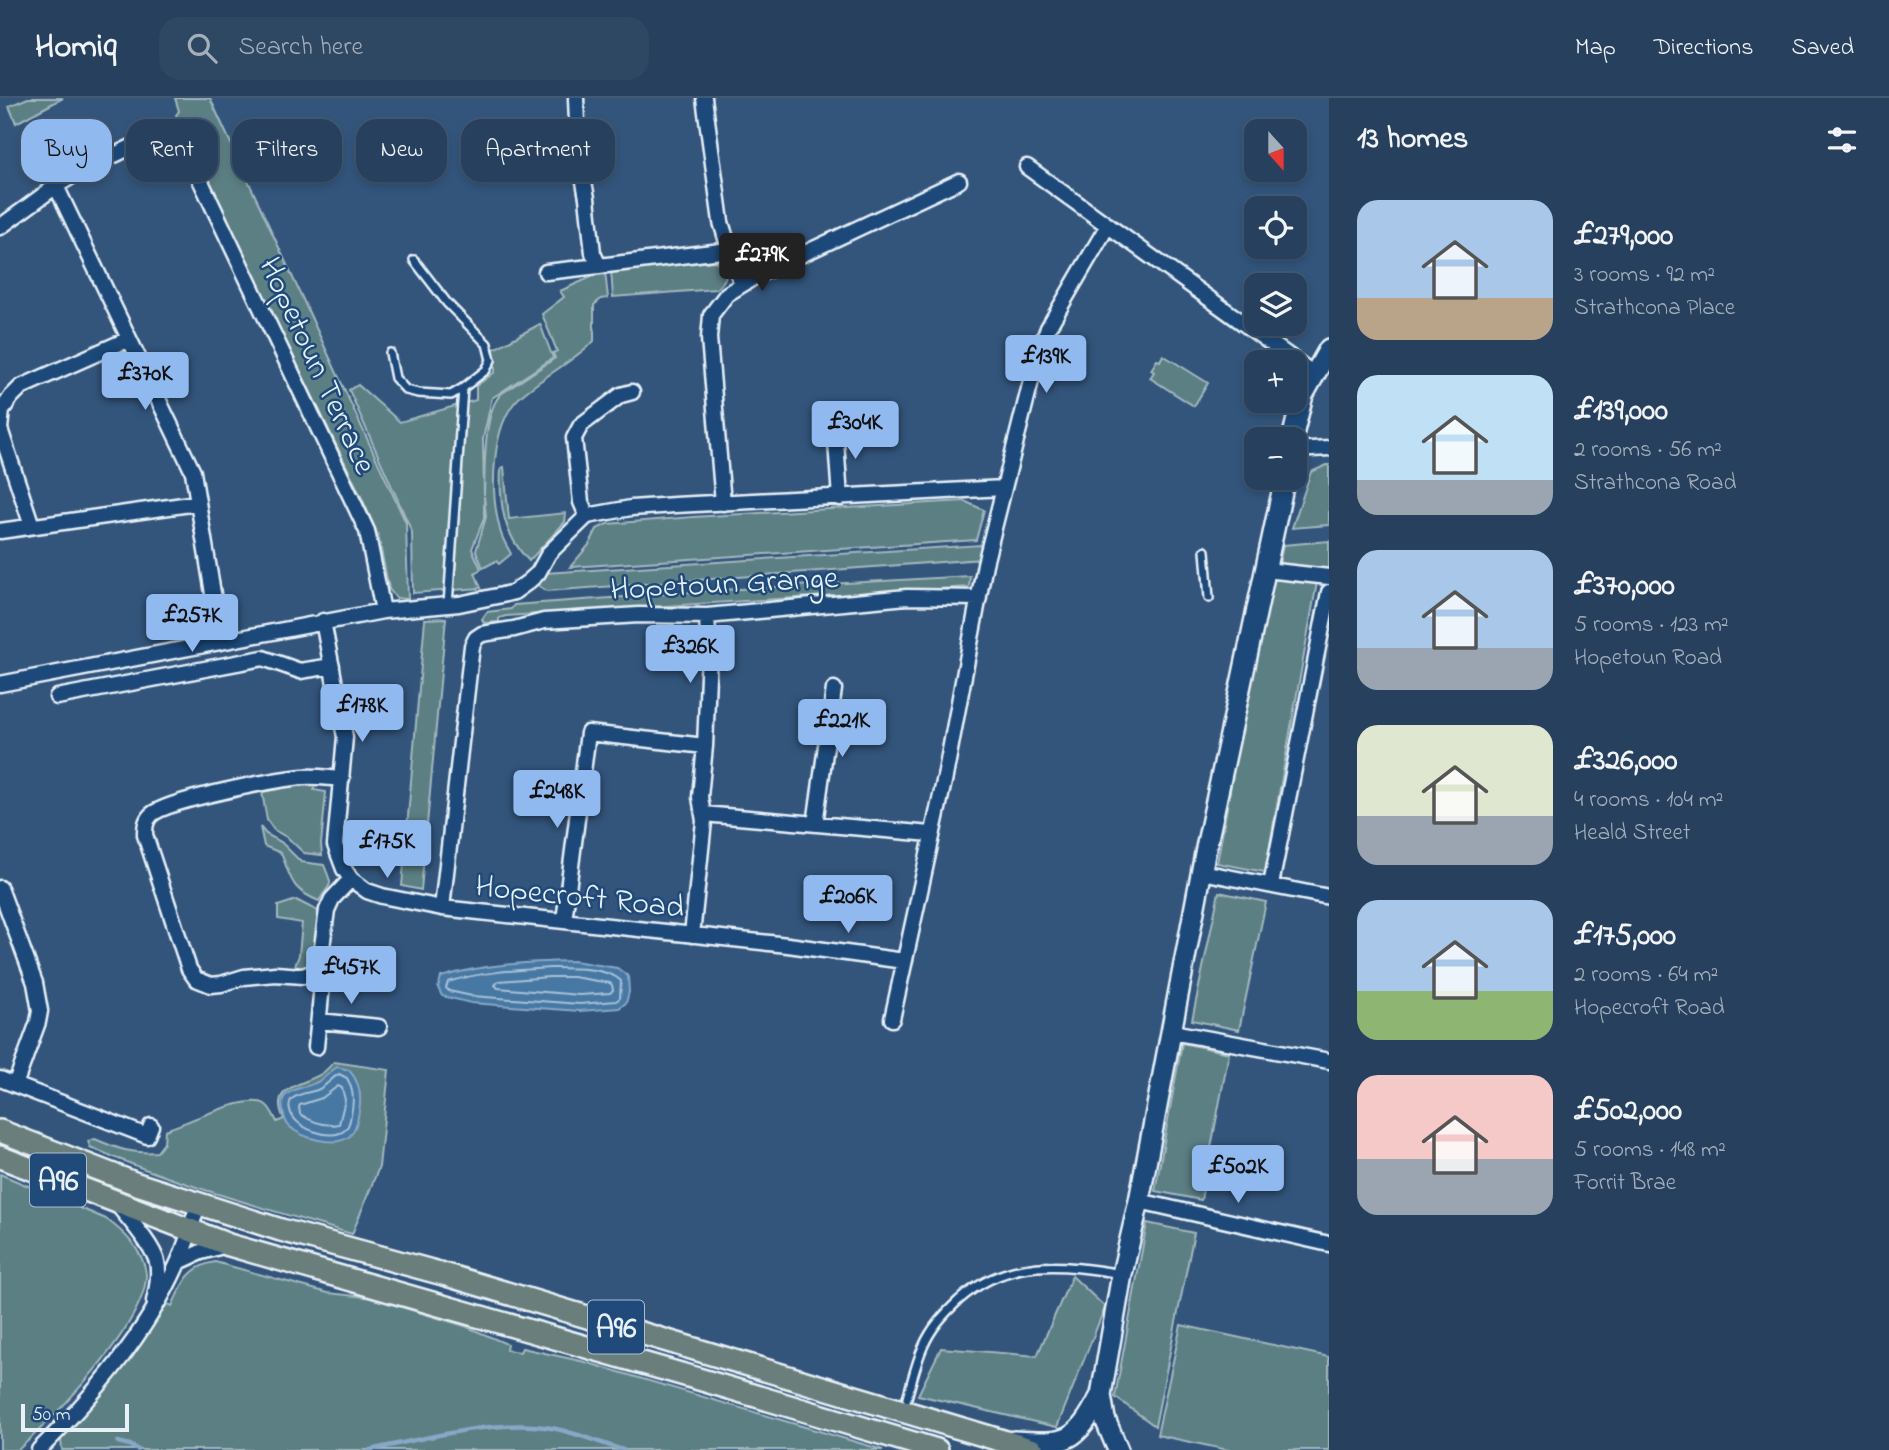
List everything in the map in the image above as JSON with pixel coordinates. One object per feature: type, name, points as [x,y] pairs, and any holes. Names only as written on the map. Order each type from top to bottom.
[{"type":"main road","name":"A96","points":[[1,1131],[137,1184],[281,1230],[443,1275],[1033,1450]]},
{"type":"main road","name":"A96","points":[[0,1157],[229,1245],[937,1450]]},
{"type":"street","points":[[576,98],[578,149],[589,210],[593,253],[599,266]]},
{"type":"street","points":[[704,98],[721,222],[743,284]]},
{"type":"street","name":"Hopetoun Terrace","points":[[55,186],[76,173],[155,136],[173,136],[186,150],[367,531],[383,611]]},
{"type":"street","points":[[1027,167],[1315,374]]},
{"type":"street","points":[[723,503],[710,344],[711,315],[727,294],[756,276],[959,181]]},
{"type":"street","points":[[0,227],[55,186],[193,472],[222,642]]},
{"type":"street","points":[[892,1019],[945,777],[985,564],[1042,341],[1108,225]]},
{"type":"street","points":[[546,272],[729,250]]},
{"type":"street","points":[[32,526],[0,429],[2,410],[21,387],[129,339]]},
{"type":"street","points":[[1296,427],[1303,395],[1329,349]]},
{"type":"street","points":[[587,516],[580,502],[574,438],[581,425],[621,395],[632,392]]},
{"type":"street","points":[[835,427],[840,498]]},
{"type":"street","points":[[1307,449],[1329,448]]},
{"type":"street","points":[[0,684],[323,621],[383,611],[454,604],[514,592],[538,573],[549,553],[587,516],[631,509],[1004,488]]},
{"type":"street","points":[[998,1440],[1050,1443],[1067,1439],[1079,1432],[1101,1395],[1122,1275],[1139,1201],[1202,872],[1282,490]]},
{"type":"street","points":[[0,531],[197,503]]},
{"type":"street","points":[[1266,570],[1329,577]]},
{"type":"street","points":[[1271,885],[1323,652],[1329,592]]},
{"type":"street","name":"Hopetoun Grange","points":[[442,908],[472,646],[482,634],[544,621],[639,615],[707,617],[907,597],[979,598]]},
{"type":"street","points":[[692,935],[705,821],[700,797],[709,653],[707,617]]},
{"type":"street","points":[[323,621],[345,737],[342,779],[335,845],[351,879],[332,899],[327,910],[320,962],[315,970],[303,976],[275,974],[244,977],[211,985],[196,979],[189,970],[145,835],[149,817],[194,798],[304,777],[342,779]]},
{"type":"street","points":[[55,674],[59,697],[263,658],[300,671],[332,666]]},
{"type":"street","points":[[815,824],[822,729],[834,689]]},
{"type":"street","points":[[564,921],[588,733],[705,746]]},
{"type":"street","points":[[703,814],[931,834]]},
{"type":"street","points":[[1202,872],[1329,897]]},
{"type":"street","name":"Hopecroft Road","points":[[351,879],[366,891],[382,897],[442,908],[788,945],[904,961]]},
{"type":"street","points":[[0,888],[35,983],[40,1011],[15,1085]]},
{"type":"street","points":[[315,970],[322,985],[316,1047]]},
{"type":"street","points":[[318,1021],[379,1027]]},
{"type":"street","points":[[1172,1032],[1329,1062]]},
{"type":"street","points":[[0,1079],[147,1136],[151,1126]]},
{"type":"street","points":[[1139,1201],[1329,1244]]},
{"type":"street","points":[[116,1203],[154,1253],[157,1263],[157,1288],[150,1316]]},
{"type":"street","points":[[42,1449],[115,1367],[150,1316],[178,1262],[198,1204]]},
{"type":"street","points":[[178,1262],[208,1249],[229,1245]]},
{"type":"street","points":[[1101,1395],[1105,1419],[1118,1450]]},
{"type":"lane","points":[[390,352],[396,378],[406,390],[418,393],[451,395],[486,370],[491,360],[487,344],[447,303],[414,260]]},
{"type":"lane","points":[[454,604],[463,388]]},
{"type":"lane","points":[[1205,551],[1209,598]]},
{"type":"lane","points":[[907,1398],[923,1347],[937,1322],[963,1296],[978,1286],[1001,1274],[1042,1266],[1081,1267],[1122,1275]]},
{"type":"green space","points":[[28,98],[63,98],[16,123],[9,106]]},
{"type":"green space","points":[[175,98],[210,98],[232,146],[232,182],[249,182],[406,523],[408,599],[396,598],[389,589],[378,535],[361,496],[209,182],[218,182],[218,119],[178,119],[176,115],[179,111]]},
{"type":"green space","points":[[714,261],[723,264],[726,272],[724,281],[716,289],[613,297],[611,270]]},
{"type":"green space","points":[[605,271],[608,298],[601,299],[594,305],[594,341],[521,396],[503,423],[495,459],[495,497],[501,533],[511,554],[499,564],[496,561],[483,568],[476,551],[486,517],[484,496],[484,518],[472,549],[481,569],[475,573],[481,588],[413,593],[412,532],[349,390],[358,385],[400,422],[476,400],[476,386],[495,372],[494,349],[540,324],[553,358],[492,398],[483,439],[484,495],[486,442],[495,402],[501,394],[555,358],[553,353],[557,351],[542,314],[564,297],[560,291]]},
{"type":"green space","points":[[1163,355],[1208,383],[1194,406],[1150,378],[1154,372],[1151,370]]},
{"type":"green space","points":[[1329,465],[1329,525],[1292,528],[1307,490],[1311,472]]},
{"type":"green space","points":[[504,467],[509,519],[566,513],[565,522],[529,561],[513,540],[505,518],[501,481],[501,468]]},
{"type":"green space","points":[[964,501],[984,510],[976,540],[570,567],[589,545],[597,529],[607,524]]},
{"type":"green space","points":[[1329,541],[1329,569],[1279,565],[1283,545]]},
{"type":"green space","points":[[981,545],[982,559],[547,591],[539,586],[545,573]]},
{"type":"green space","points":[[1269,574],[1317,582],[1265,872],[1217,863]]},
{"type":"green space","points":[[970,576],[969,587],[506,616],[499,618],[499,622],[484,623],[482,619],[487,612],[511,609],[514,605]]},
{"type":"green space","points":[[446,618],[421,890],[402,886],[425,619]]},
{"type":"green space","points":[[315,784],[314,790],[326,792],[322,855],[304,853],[288,838],[274,830],[267,820],[262,792]]},
{"type":"green space","points":[[260,827],[266,834],[281,842],[301,862],[324,865],[330,884],[319,901],[309,897],[293,883],[281,853],[264,846]]},
{"type":"green space","points":[[1219,892],[1266,902],[1239,1030],[1192,1020]]},
{"type":"green space","points":[[296,900],[320,912],[315,957],[307,969],[294,969],[299,955],[302,923],[278,919],[278,906]]},
{"type":"green space","points":[[1182,1043],[1229,1053],[1201,1200],[1155,1191]]},
{"type":"green space","points":[[334,1062],[389,1070],[379,1167],[352,1234],[187,1184],[90,1147],[88,1141],[95,1139],[125,1150],[157,1152],[164,1143],[165,1130],[245,1103],[265,1104],[277,1122],[284,1119],[280,1100],[284,1093],[321,1074]]},
{"type":"green space","points":[[0,1174],[106,1219],[126,1236],[137,1250],[146,1274],[143,1294],[116,1343],[53,1416],[18,1450],[0,1450]]},
{"type":"green space","points":[[1147,1223],[1194,1233],[1155,1426],[1115,1397]]},
{"type":"green space","points":[[215,1262],[328,1293],[381,1301],[465,1326],[507,1344],[506,1350],[520,1352],[522,1348],[585,1362],[883,1450],[62,1450],[61,1440],[66,1431],[133,1356],[166,1303],[172,1306],[183,1283],[193,1272]]},
{"type":"green space","points":[[1072,1276],[1105,1307],[1057,1427],[918,1395],[941,1348],[1037,1356]]},
{"type":"green space","points":[[1181,1325],[1329,1357],[1329,1450],[1228,1450],[1157,1435]]},
{"type":"water","points":[[574,961],[617,968],[628,976],[629,992],[626,1003],[619,1008],[580,1011],[471,1003],[442,996],[438,988],[441,977],[474,969]]},
{"type":"water","points":[[337,1067],[349,1070],[359,1089],[359,1114],[350,1136],[344,1140],[328,1141],[310,1138],[294,1130],[285,1119],[282,1105],[284,1098],[292,1091],[318,1081]]},
{"type":"waterway","points":[[370,1450],[460,1431],[508,1426],[551,1428],[623,1450]]},
{"type":"waterway","points":[[118,1442],[138,1450]]}]
